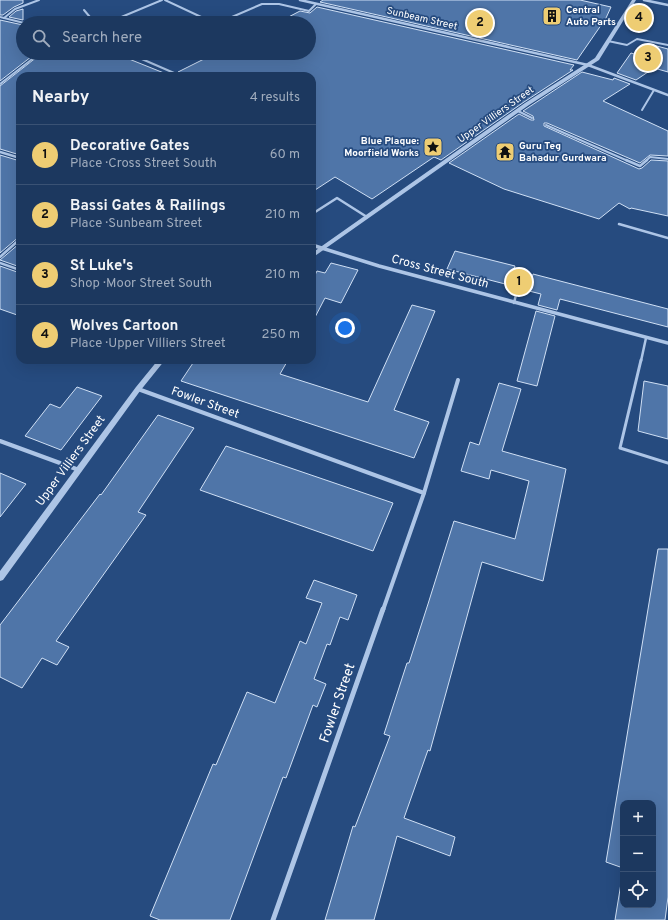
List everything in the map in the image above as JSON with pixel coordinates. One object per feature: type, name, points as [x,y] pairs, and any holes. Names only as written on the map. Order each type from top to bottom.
[{"type":"street","name":"Sunbeam Street","points":[[300,0],[588,65],[668,95]]},
{"type":"street","name":"Upper Villiers Street","points":[[316,253],[518,111],[597,59],[634,0]]},
{"type":"street","points":[[644,0],[668,5]]},
{"type":"street","points":[[0,152],[16,157]]},
{"type":"street","name":"Cross Street South","points":[[316,246],[379,266],[668,344]]},
{"type":"street","name":"Upper Villiers Street","points":[[0,577],[138,389],[159,364]]},
{"type":"street","name":"Fowler Street","points":[[273,920],[424,493],[458,380]]},
{"type":"street","name":"Fowler Street","points":[[138,389],[424,493]]},
{"type":"street","points":[[0,441],[79,470]]},
{"type":"lane","points":[[4,18],[15,10],[39,0]]},
{"type":"lane","points":[[124,16],[164,0],[199,16]]},
{"type":"lane","points":[[234,16],[262,4],[279,4],[309,11],[316,4]]},
{"type":"lane","points":[[84,10],[89,16]]},
{"type":"lane","points":[[0,17],[16,21]]},
{"type":"lane","points":[[608,41],[627,45],[637,39],[668,45]]},
{"type":"lane","points":[[0,84],[31,60]]},
{"type":"lane","points":[[144,60],[172,72]]},
{"type":"lane","points":[[642,110],[654,90]]},
{"type":"lane","points":[[518,111],[532,118]]},
{"type":"lane","points":[[546,125],[640,166],[650,157],[668,159]]},
{"type":"lane","points":[[316,211],[337,198],[366,217]]},
{"type":"lane","points":[[619,224],[668,238]]},
{"type":"lane","points":[[0,257],[16,243]]},
{"type":"lane","points":[[0,263],[16,269]]},
{"type":"lane","points":[[514,303],[519,282]]},
{"type":"lane","points":[[646,338],[620,448],[668,463]]},
{"type":"building","points":[[0,0],[23,0],[23,3],[14,7],[3,15],[0,15]]},
{"type":"building","points":[[323,0],[580,0],[611,7],[606,18],[577,60],[320,2]]},
{"type":"building","points":[[317,7],[574,65],[570,70],[573,70],[441,160],[434,157],[372,199],[335,177],[316,189],[316,72],[178,72],[202,60],[316,60],[316,16],[290,16],[300,11],[310,13]]},
{"type":"building","points":[[23,9],[23,16],[16,16],[16,18],[9,17],[16,11]]},
{"type":"building","points":[[0,20],[16,23],[16,60],[27,60],[0,81]]},
{"type":"building","points":[[649,44],[668,49],[668,72],[654,68],[636,80],[617,73],[631,53],[641,56]]},
{"type":"building","points":[[33,60],[132,60],[162,72],[18,72]]},
{"type":"building","points":[[582,72],[613,80],[614,78],[630,84],[603,101],[668,131],[668,156],[650,155],[640,163],[547,123],[544,123],[544,126],[639,169],[651,160],[668,161],[668,216],[630,209],[619,203],[599,219],[504,189],[449,163],[519,114],[534,120],[533,116],[523,111]]},
{"type":"building","points":[[16,73],[16,154],[0,149],[0,86]]},
{"type":"building","points":[[0,155],[16,160],[16,239],[0,253]]},
{"type":"building","points":[[16,246],[16,266],[0,260]]},
{"type":"building","points":[[455,251],[515,266],[509,285],[447,269]]},
{"type":"building","points":[[331,263],[358,270],[341,303],[325,298],[316,315],[316,273],[317,271],[325,273]]},
{"type":"building","points":[[0,266],[16,272],[16,315],[0,309]]},
{"type":"building","points":[[533,274],[668,309],[668,327],[560,299],[557,310],[538,305],[541,294],[529,291]]},
{"type":"building","points":[[412,305],[435,311],[394,410],[429,422],[414,458],[181,381],[192,364],[286,364],[280,374],[368,402]]},
{"type":"building","points":[[536,311],[555,316],[537,386],[517,381]]},
{"type":"building","points":[[644,381],[668,386],[668,439],[638,431]]},
{"type":"building","points":[[499,383],[521,389],[502,451],[566,469],[543,581],[482,562],[430,751],[428,750],[404,818],[455,837],[450,856],[397,836],[374,920],[325,920],[353,826],[355,827],[390,736],[384,734],[407,663],[409,663],[454,521],[515,539],[529,481],[491,470],[489,479],[461,471],[470,442],[479,445]]},
{"type":"building","points":[[77,387],[102,396],[61,450],[25,436],[50,404],[60,408]]},
{"type":"building","points":[[158,415],[194,428],[138,512],[146,515],[56,641],[69,647],[57,665],[42,658],[22,688],[0,677],[0,625],[100,494],[101,495]]},
{"type":"building","points":[[226,446],[393,503],[373,551],[200,490]]},
{"type":"building","points":[[0,473],[26,484],[0,517]]},
{"type":"building","points":[[658,549],[668,549],[668,897],[665,920],[615,920],[620,889],[620,908],[656,908],[656,800],[620,800],[620,867],[606,862]]},
{"type":"building","points":[[314,580],[357,595],[348,620],[340,617],[330,645],[327,644],[314,679],[326,684],[317,707],[313,705],[286,778],[283,777],[230,920],[160,920],[150,916],[213,764],[216,765],[247,692],[275,703],[300,641],[306,644],[322,603],[306,598]]},
{"type":"place","name":"Central Auto Parts","points":[[552,16]]},
{"type":"place","name":"Wolves Cartoon","points":[[639,18]]},
{"type":"place","name":"Bassi Gates & Railings","points":[[480,23]]},
{"type":"place","name":"St Luke's","points":[[648,58]]},
{"type":"place","name":"Blue Plaque: Moorfield Works","points":[[433,147]]},
{"type":"place","name":"Guru Teg Bahadur Gurdwara","points":[[505,152]]},
{"type":"place","name":"Decorative Gates","points":[[519,282]]}]
